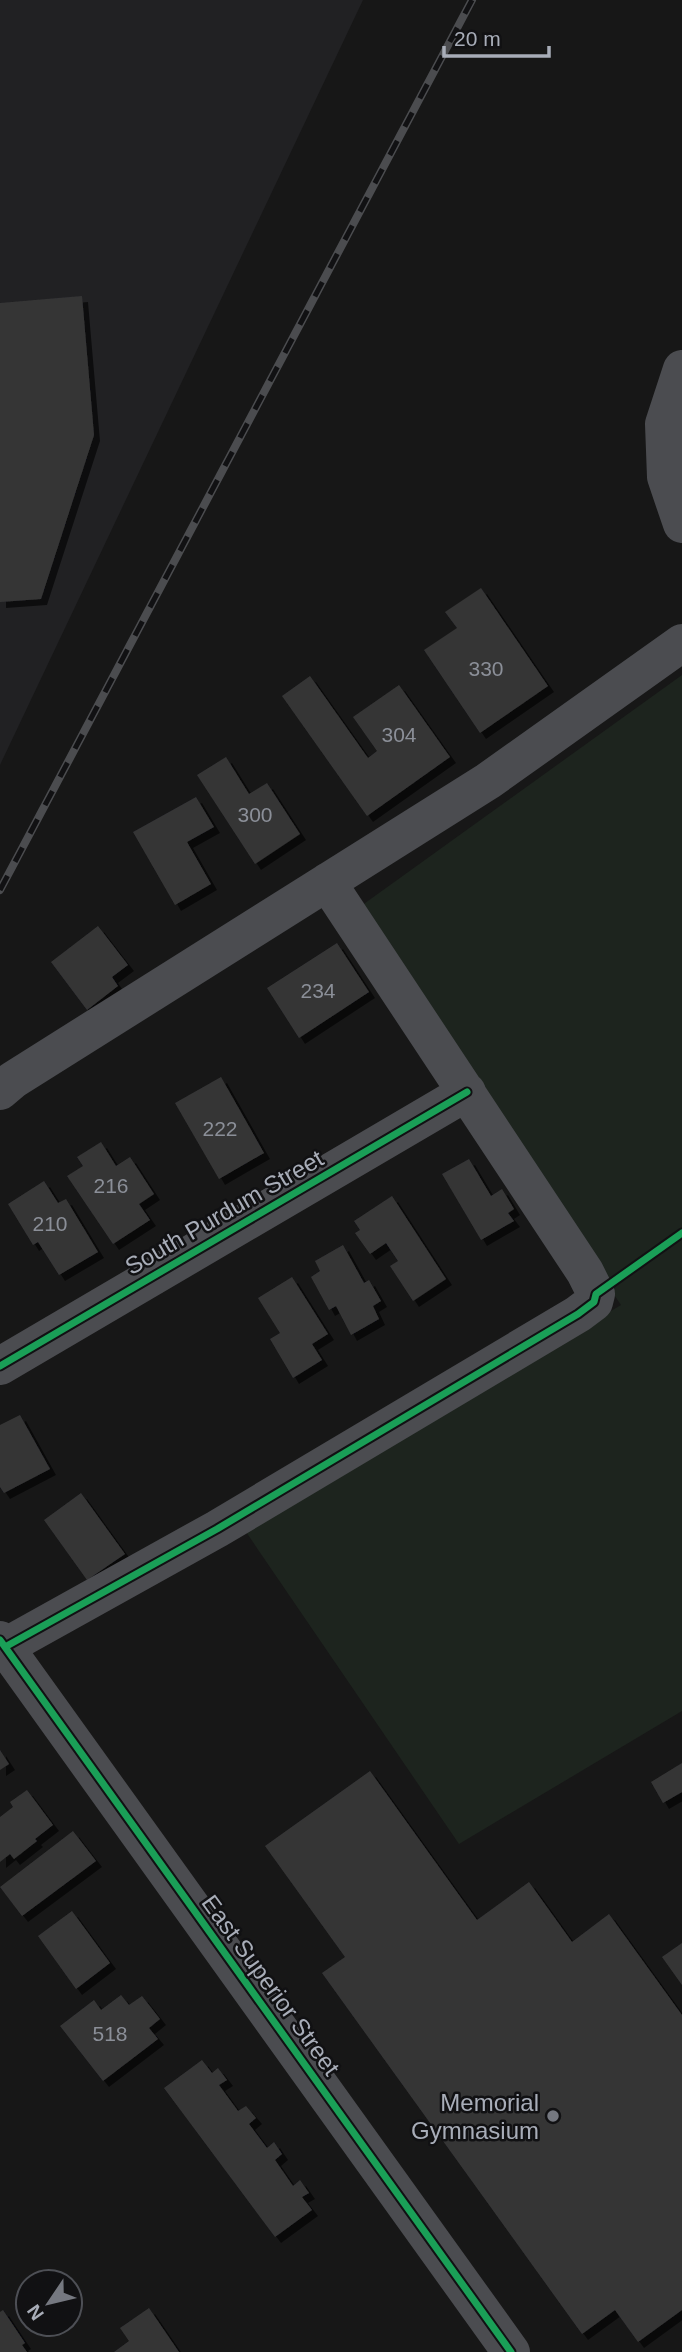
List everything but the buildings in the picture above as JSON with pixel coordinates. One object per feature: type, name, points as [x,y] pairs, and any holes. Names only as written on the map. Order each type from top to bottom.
[{"type":"street","points":[[682,369],[664,424],[666,477],[682,524]]},
{"type":"street","points":[[0,1091],[13,1080],[488,781],[682,643]]},
{"type":"street","points":[[3,1643],[218,1528],[594,1302],[596,1294],[586,1272],[327,882]]},
{"type":"street","name":"South Purdum Street","points":[[0,1366],[467,1092]]},
{"type":"street","name":"East Superior Street","points":[[3,1643],[511,2352]]},
{"type":"shaded area","points":[[0,0],[363,0],[0,765]]},
{"type":"shaded area","points":[[682,675],[682,1711],[459,1844],[244,1529],[621,1305],[354,911]]},
{"type":"railway","points":[[0,890],[472,0]]},
{"type":"cycle path","points":[[0,1366],[467,1092]]},
{"type":"cycle path","points":[[5,1647],[217,1529],[578,1314],[594,1302],[596,1294],[682,1233]]},
{"type":"cycle path","points":[[0,1640],[511,2352]]},
{"type":"place","name":"Memorial Gymnasium","points":[[553,2116]]}]
